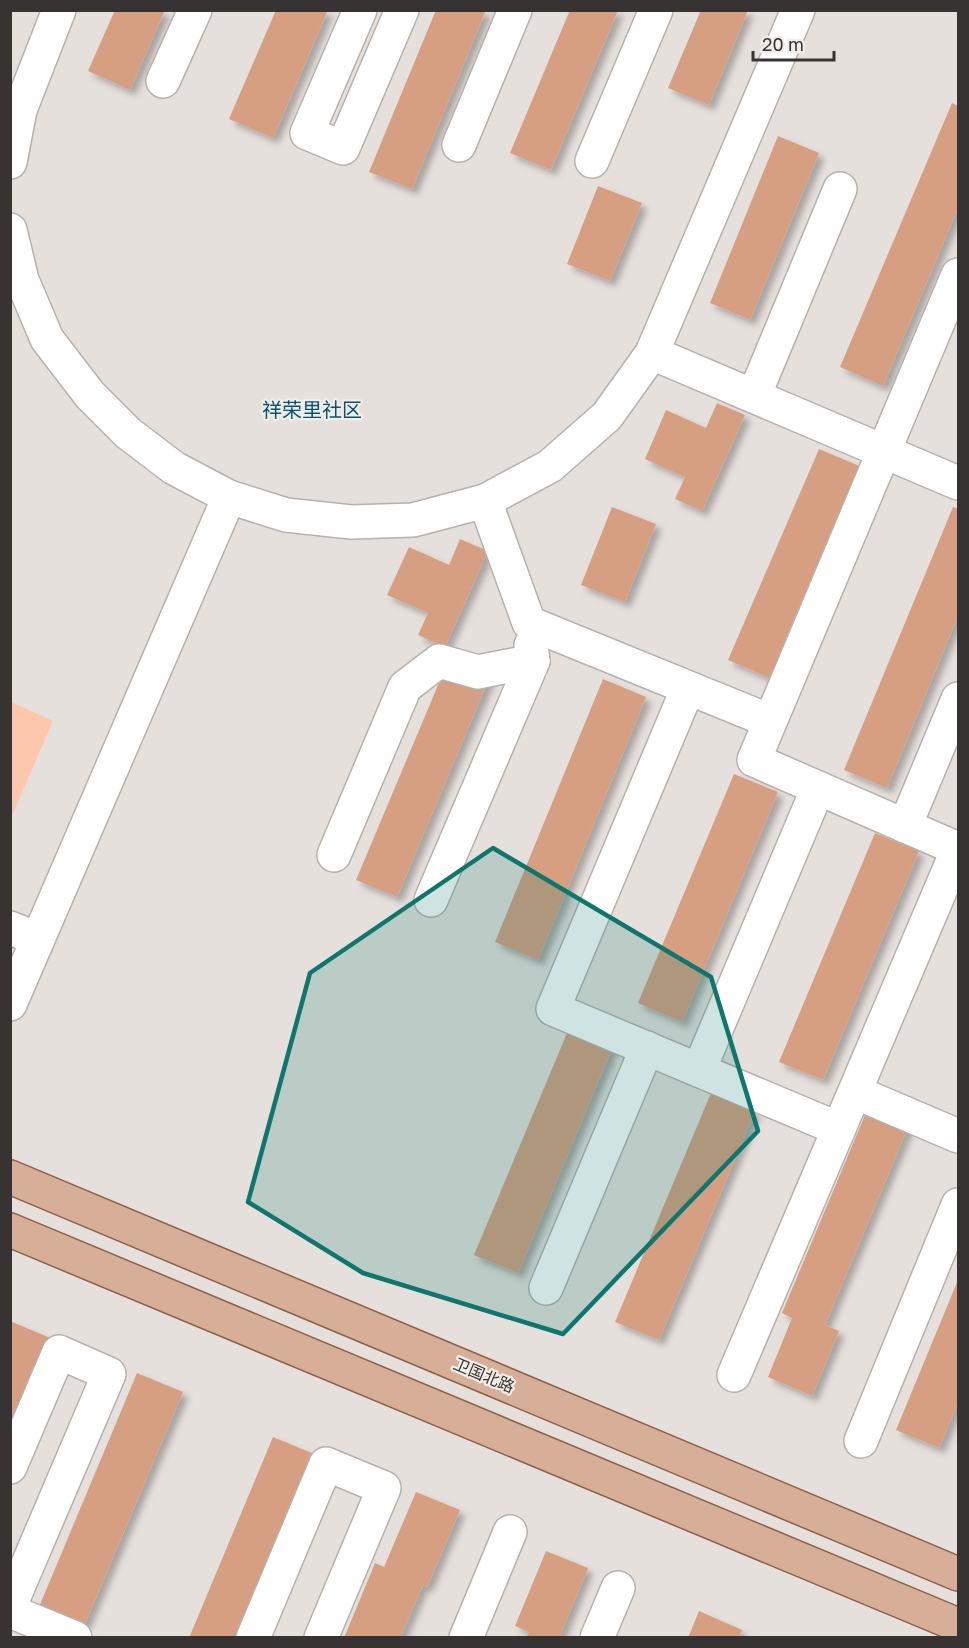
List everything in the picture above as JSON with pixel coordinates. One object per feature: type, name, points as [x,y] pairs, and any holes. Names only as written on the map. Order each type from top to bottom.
[{"type":"main road","name":"卫国北路","points":[[10,1177],[958,1574]]},
{"type":"main road","points":[[10,1230],[958,1625]]},
{"type":"street","points":[[10,162],[20,110],[59,10]]},
{"type":"street","points":[[163,81],[195,10]]},
{"type":"street","points":[[360,10],[307,133],[343,148],[402,10]]},
{"type":"street","points":[[459,145],[515,10]]},
{"type":"street","points":[[592,161],[656,10]]},
{"type":"street","points":[[10,230],[22,280],[47,339],[90,395],[128,433],[174,468],[229,497],[286,515],[351,522],[413,520],[485,501],[550,466],[607,416],[652,353],[798,10]]},
{"type":"street","points":[[754,396],[840,189]]},
{"type":"street","points":[[734,1375],[958,849],[754,760],[958,275]]},
{"type":"street","points":[[652,353],[958,483]]},
{"type":"street","points":[[10,1004],[24,933],[229,497]]},
{"type":"street","points":[[431,900],[533,661],[529,622],[485,501]]},
{"type":"street","points":[[529,622],[770,721]]},
{"type":"street","points":[[334,855],[405,687],[440,661],[478,672],[533,661]]},
{"type":"street","points":[[687,688],[553,1009],[839,1129]]},
{"type":"street","points":[[905,826],[958,699]]},
{"type":"street","points":[[699,1070],[818,788]]},
{"type":"street","points":[[546,1288],[647,1048]]},
{"type":"street","points":[[855,1092],[958,1136]]},
{"type":"street","points":[[861,1441],[958,1205]]},
{"type":"street","points":[[10,1467],[59,1352],[109,1374],[10,1606]]},
{"type":"street","points":[[253,1638],[326,1464],[384,1488],[321,1638]]},
{"type":"street","points":[[466,1638],[510,1532]]},
{"type":"street","points":[[597,1638],[618,1588]]},
{"type":"street","points":[[10,1611],[75,1638]]},
{"type":"highlighted area","points":[[493,848],[711,977],[758,1131],[563,1334],[363,1273],[248,1202],[310,973]]},
{"type":"shaded area","points":[[11,702],[53,721],[11,818]]},
{"type":"building","points":[[115,10],[165,10],[130,90],[88,71]]},
{"type":"building","points":[[276,10],[328,10],[273,138],[229,119]]},
{"type":"building","points":[[436,10],[486,10],[412,189],[369,172]]},
{"type":"building","points":[[570,10],[618,10],[551,170],[510,153]]},
{"type":"building","points":[[701,10],[748,10],[709,105],[668,88]]},
{"type":"building","points":[[952,103],[958,106],[958,208],[883,386],[840,367]]},
{"type":"building","points":[[778,136],[819,153],[750,320],[710,303]]},
{"type":"building","points":[[598,186],[642,203],[610,281],[567,264]]},
{"type":"building","points":[[717,403],[745,415],[702,511],[675,499],[685,477],[645,459],[666,410],[706,428]]},
{"type":"building","points":[[819,449],[864,468],[774,680],[728,660]]},
{"type":"building","points":[[612,507],[656,524],[625,602],[581,585]]},
{"type":"building","points":[[953,507],[958,509],[958,616],[887,788],[844,770]]},
{"type":"building","points":[[460,539],[488,551],[445,647],[418,635],[428,613],[387,595],[409,547],[449,565]]},
{"type":"building","points":[[449,659],[490,676],[397,897],[356,880]]},
{"type":"building","points":[[603,679],[646,697],[538,960],[495,942]]},
{"type":"building","points":[[734,774],[778,792],[682,1022],[638,1003]]},
{"type":"building","points":[[875,833],[919,851],[823,1080],[779,1062]]},
{"type":"building","points":[[570,1026],[614,1044],[518,1273],[474,1255]]},
{"type":"building","points":[[711,1093],[755,1111],[659,1340],[615,1322]]},
{"type":"building","points":[[873,1096],[914,1113],[825,1325],[839,1331],[812,1396],[768,1377],[792,1318],[782,1313]]},
{"type":"building","points":[[958,1280],[958,1403],[939,1448],[896,1430]]},
{"type":"building","points":[[10,1321],[55,1340],[10,1445]]},
{"type":"building","points":[[137,1373],[183,1392],[84,1626],[39,1607]]},
{"type":"building","points":[[273,1437],[319,1456],[243,1638],[189,1638]]},
{"type":"building","points":[[416,1492],[460,1510],[427,1587],[423,1585],[400,1638],[344,1638],[375,1563],[384,1567]]},
{"type":"building","points":[[546,1551],[588,1568],[559,1638],[526,1638],[529,1632],[515,1626]]},
{"type":"building","points":[[699,1611],[742,1630],[739,1638],[688,1638]]},
{"type":"district","name":"祥荣里社区","points":[[312,410]]}]
